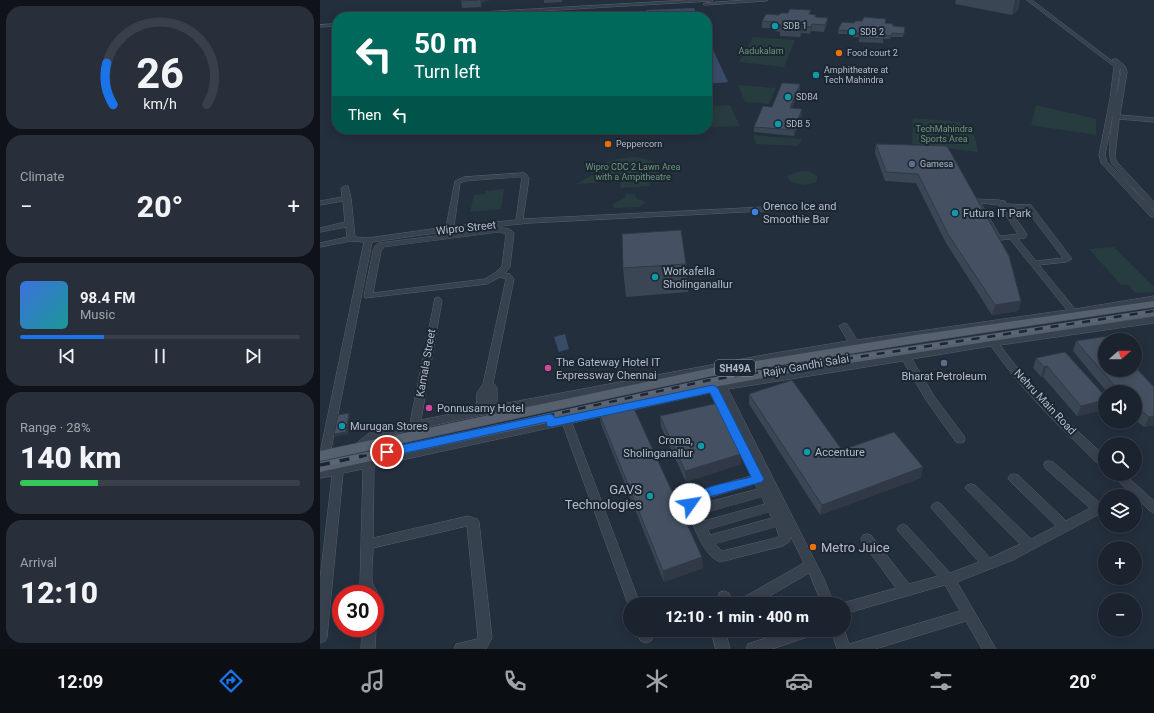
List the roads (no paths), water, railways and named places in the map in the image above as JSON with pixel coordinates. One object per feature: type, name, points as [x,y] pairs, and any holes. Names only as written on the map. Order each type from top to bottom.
[{"type":"main road","name":"Rajiv Gandhi Salai","points":[[320,467],[550,420],[600,402],[712,383],[857,349],[1154,304]]},
{"type":"main road","name":"Rajiv Gandhi Salai","points":[[712,383],[857,349],[992,341],[1154,313]]},
{"type":"main road","name":"Rajiv Gandhi Salai","points":[[322,455],[569,412]]},
{"type":"street","points":[[548,12],[711,0]]},
{"type":"street","points":[[516,12],[766,0]]},
{"type":"street","points":[[1029,0],[1123,67],[1124,72],[1112,157],[1114,164],[1154,206]]},
{"type":"street","points":[[1034,0],[1110,59],[1117,67],[1102,155],[1104,163],[1154,215]]},
{"type":"street","points":[[320,22],[332,21]]},
{"type":"street","points":[[320,26],[332,25]]},
{"type":"street","points":[[1117,113],[1154,120]]},
{"type":"street","points":[[1106,136],[1114,138]]},
{"type":"street","points":[[450,226],[457,182],[464,179],[524,175],[526,178],[519,219]]},
{"type":"street","points":[[345,188],[351,239]]},
{"type":"street","points":[[320,203],[346,198]]},
{"type":"street","points":[[998,202],[1004,206],[1023,235],[1014,237],[1000,238],[996,236],[977,203],[998,202]]},
{"type":"street","points":[[1004,206],[1028,207],[1068,259],[1037,263]]},
{"type":"street","name":"Wipro Street","points":[[320,245],[351,239],[368,240],[450,226],[519,219],[784,208]]},
{"type":"street","points":[[320,230],[349,224]]},
{"type":"street","points":[[356,298],[487,280],[499,274],[506,267],[511,237],[510,233],[506,230],[387,244],[378,248],[368,296]]},
{"type":"street","points":[[1014,237],[1037,263],[1075,311]]},
{"type":"street","points":[[1014,237],[1075,311]]},
{"type":"street","points":[[322,455],[368,240]]},
{"type":"street","points":[[481,412],[482,393],[488,384],[510,279],[507,276],[499,274]]},
{"type":"street","points":[[358,448],[376,434],[481,412],[769,357],[857,349],[1075,311],[1154,299]]},
{"type":"street","name":"Kamala Street","points":[[415,426],[438,300]]},
{"type":"street","points":[[632,597],[569,412],[638,408],[712,383],[906,357],[992,341],[1154,320]]},
{"type":"street","points":[[844,326],[857,349]]},
{"type":"street","name":"Nehru Main Road","points":[[992,341],[1022,379],[1098,457]]},
{"type":"street","points":[[906,357],[930,398],[960,439]]},
{"type":"street","points":[[712,383],[785,533],[785,538],[779,542],[720,557],[717,556],[707,540],[690,501],[698,496],[758,479]]},
{"type":"street","points":[[712,383],[811,566],[825,597]]},
{"type":"street","points":[[488,384],[492,388],[492,410]]},
{"type":"street","points":[[320,474],[550,420]]},
{"type":"street","points":[[366,585],[369,463]]},
{"type":"street","points":[[1048,465],[1098,505]]},
{"type":"street","points":[[320,637],[338,470]]},
{"type":"street","points":[[1014,478],[1065,527]]},
{"type":"street","points":[[1125,481],[1134,489]]},
{"type":"street","points":[[971,488],[1029,545]]},
{"type":"street","points":[[694,511],[764,492]]},
{"type":"street","points":[[1142,497],[1154,508]]},
{"type":"street","points":[[701,527],[772,506]]},
{"type":"street","points":[[937,507],[988,564]]},
{"type":"street","points":[[851,606],[948,579],[1009,556],[1098,510]]},
{"type":"street","points":[[367,544],[468,521],[473,522],[485,638],[481,645],[461,649]]},
{"type":"street","points":[[707,540],[779,521]]},
{"type":"street","points":[[903,529],[948,579],[989,649]]},
{"type":"street","points":[[867,539],[906,591]]},
{"type":"street","points":[[756,597],[811,566]]},
{"type":"street","points":[[854,649],[969,614]]},
{"type":"street","points":[[368,649],[369,637]]},
{"type":"street","points":[[720,637],[723,649]]},
{"type":"street","points":[[753,649],[790,637]]},
{"type":"street","points":[[840,637],[844,649]]},
{"type":"water","points":[[694,8],[696,12],[647,12],[646,10]]},
{"type":"water","points":[[712,48],[728,82],[712,84]]},
{"type":"water","points":[[565,334],[569,349],[559,352],[554,337]]},
{"type":"railway","points":[[359,457],[710,380],[1154,311]]},
{"type":"railway","points":[[320,465],[363,456]]},
{"type":"place","name":"SDB 1","points":[[775,26]]},
{"type":"place","name":"SDB 2","points":[[852,32]]},
{"type":"place","name":"Food court 2","points":[[839,53]]},
{"type":"place","name":"Amphitheatre at Tech Mahindra","points":[[816,75]]},
{"type":"place","name":"SDB4","points":[[788,97]]},
{"type":"place","name":"SDB 5","points":[[778,124]]},
{"type":"place","name":"Peppercorn","points":[[608,144]]},
{"type":"place","name":"Gamesa","points":[[912,164]]},
{"type":"place","name":"Orenco Ice and Smoothie Bar","points":[[755,212]]},
{"type":"place","name":"Futura IT Park","points":[[955,213]]},
{"type":"place","name":"Workafella Sholinganallur","points":[[655,277]]},
{"type":"place","name":"Bharat Petroleum","points":[[944,363]]},
{"type":"place","name":"The Gateway Hotel IT Expressway Chennai","points":[[548,368]]},
{"type":"place","name":"Ponnusamy Hotel","points":[[429,408]]},
{"type":"place","name":"Murugan Stores","points":[[342,426]]},
{"type":"place","name":"Croma, Sholinganallur","points":[[701,446]]},
{"type":"place","name":"Accenture","points":[[807,452]]},
{"type":"place","name":"GAVS Technologies","points":[[650,496]]},
{"type":"place","name":"Metro Juice","points":[[813,547]]},
{"type":"park label","name":"Aadukalam","points":[[761,51]]},
{"type":"park label","name":"TechMahindra Sports Area","points":[[944,134]]},
{"type":"park label","name":"Wipro CDC 2 Lawn Area with a Ampitheatre","points":[[633,172]]}]
